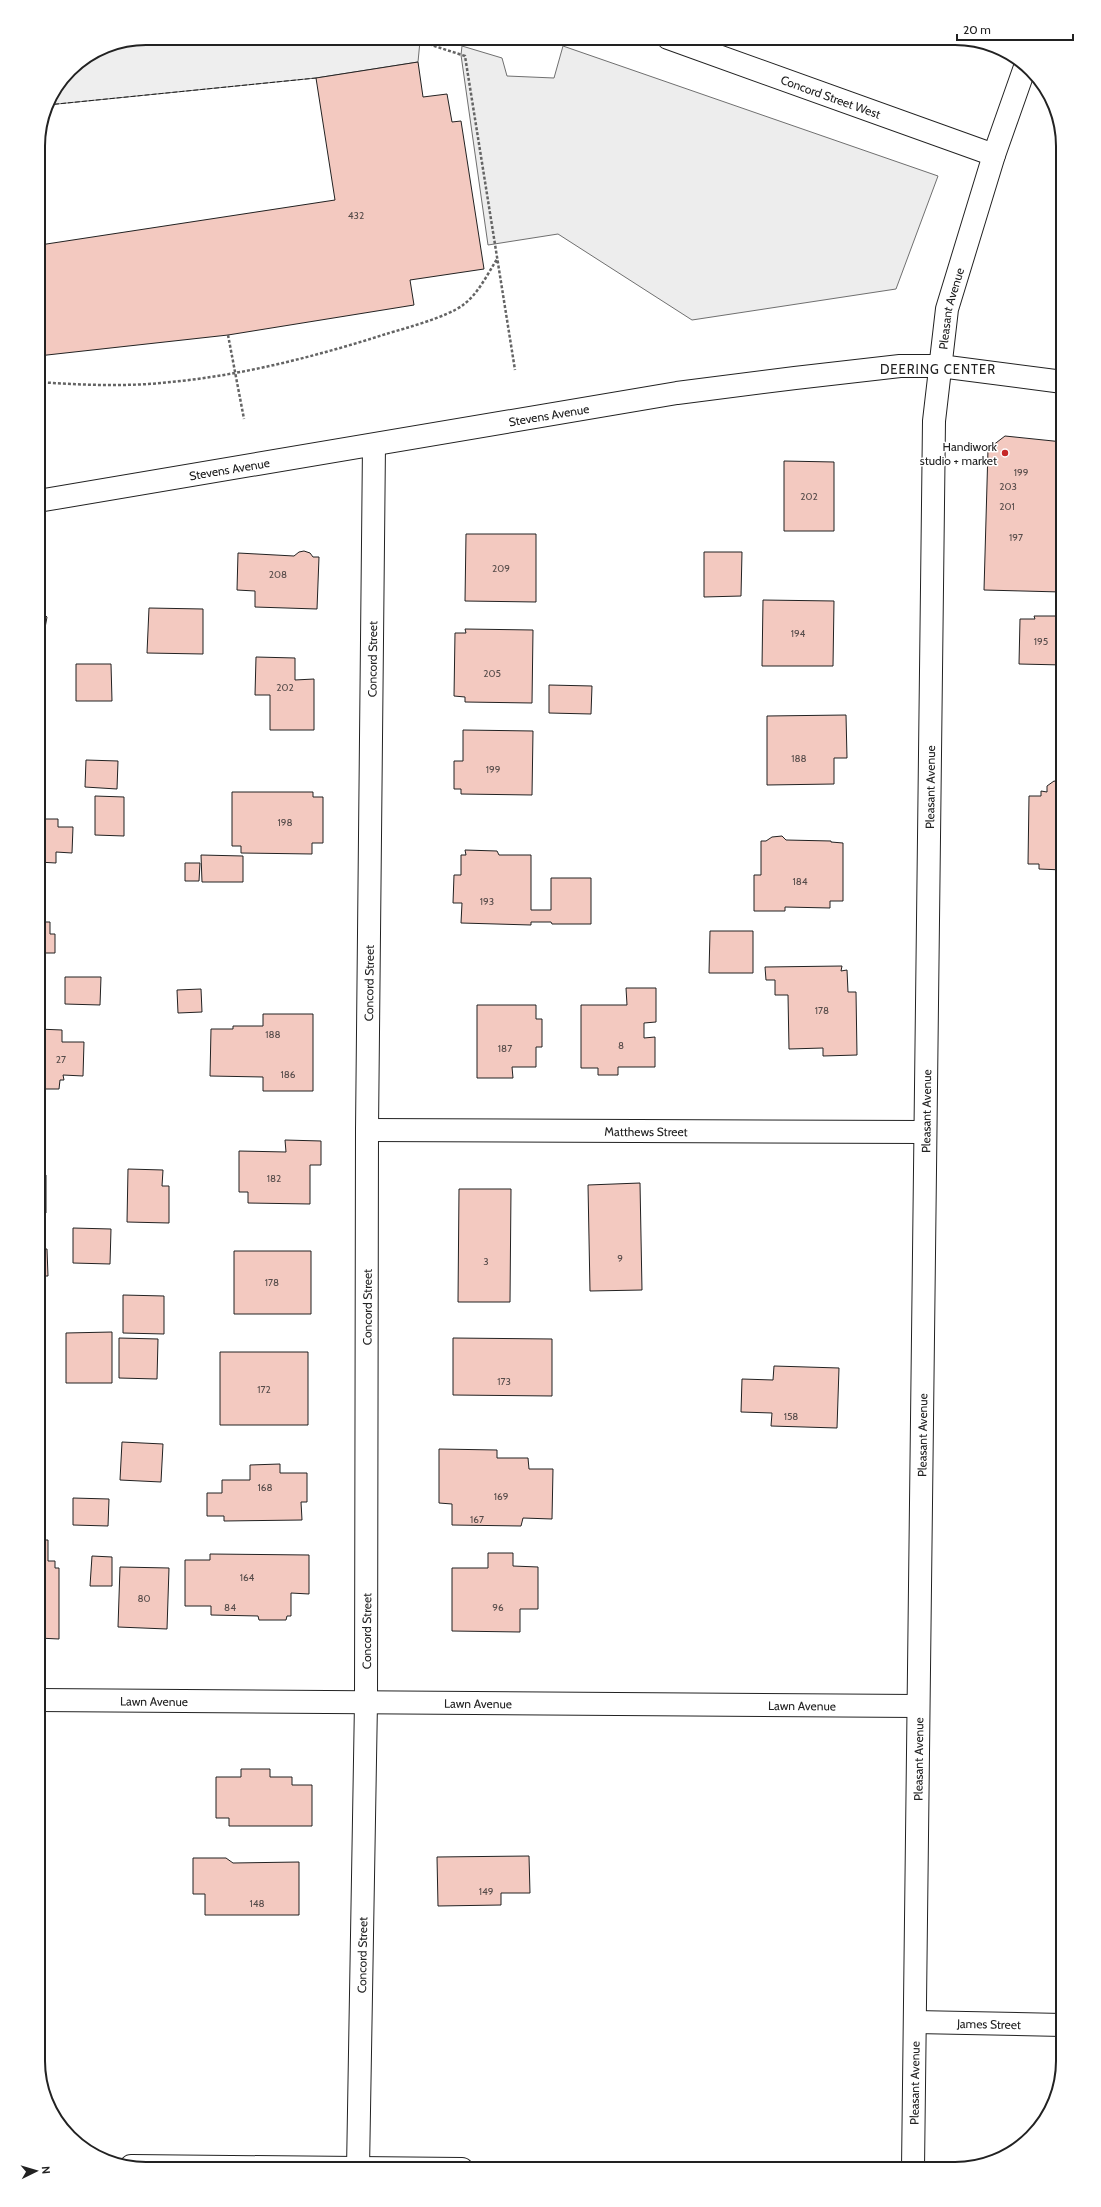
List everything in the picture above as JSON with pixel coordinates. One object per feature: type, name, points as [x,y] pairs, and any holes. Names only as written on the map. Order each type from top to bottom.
[{"type":"street","name":"Concord Street West","points":[[688,45],[994,155]]},
{"type":"street","name":"Pleasant Avenue","points":[[913,2162],[924,1132],[934,421],[947,309],[994,155],[1024,72]]},
{"type":"street","name":"Stevens Avenue","points":[[45,500],[677,393],[900,366],[940,366],[1056,381]]},
{"type":"street","name":"Concord Street","points":[[358,2162],[366,1702],[367,1130],[374,445]]},
{"type":"street","name":"Matthews Street","points":[[367,1130],[924,1132]]},
{"type":"street","name":"Lawn Avenue","points":[[45,1700],[918,1706]]},
{"type":"street","name":"James Street","points":[[915,2022],[1056,2025]]},
{"type":"path","points":[[431,45],[465,56],[496,259],[515,370]]},
{"type":"path","points":[[45,382],[106,384],[170,382],[235,373],[332,352],[424,322],[462,306],[474,294],[496,259]]},
{"type":"path","points":[[228,335],[244,419]]},
{"type":"shaded area","points":[[146,45],[420,45],[418,62],[316,78],[54,104],[66,85],[90,62],[107,53],[126,47]]},
{"type":"shaded area","points":[[462,46],[502,58],[507,76],[554,78],[563,46],[938,176],[896,289],[692,320],[558,234],[488,245],[461,55]]},
{"type":"building","points":[[418,62],[423,97],[447,94],[452,122],[461,121],[484,269],[410,280],[414,305],[228,335],[45,355],[45,244],[335,200],[316,78]]},
{"type":"building","points":[[1005,436],[1056,441],[1056,592],[984,590],[988,449]]},
{"type":"building","points":[[784,461],[834,462],[834,531],[784,531]]},
{"type":"building","points":[[466,534],[536,534],[536,602],[465,601]]},
{"type":"building","points":[[304,551],[310,553],[313,557],[319,557],[317,609],[255,607],[255,591],[237,590],[238,553],[294,556],[299,552]]},
{"type":"building","points":[[704,552],[742,552],[741,596],[704,597]]},
{"type":"building","points":[[763,600],[834,601],[833,666],[762,666]]},
{"type":"building","points":[[149,608],[203,609],[203,654],[147,653]]},
{"type":"building","points":[[45,615],[47,617],[45,628]]},
{"type":"building","points":[[1034,616],[1056,616],[1056,665],[1019,664],[1020,619],[1035,619]]},
{"type":"building","points":[[465,629],[533,630],[532,703],[465,702],[465,697],[454,696],[455,633],[466,633]]},
{"type":"building","points":[[256,657],[295,658],[295,680],[314,679],[314,730],[270,730],[270,695],[255,695]]},
{"type":"building","points":[[76,664],[111,664],[112,701],[76,701]]},
{"type":"building","points":[[549,685],[592,686],[591,714],[549,713]]},
{"type":"building","points":[[846,715],[847,758],[834,758],[834,784],[767,785],[767,716]]},
{"type":"building","points":[[463,730],[533,731],[532,795],[461,794],[461,789],[454,789],[454,761],[463,761]]},
{"type":"building","points":[[86,760],[118,761],[117,789],[85,787]]},
{"type":"building","points":[[1054,781],[1056,781],[1056,870],[1039,869],[1039,864],[1028,864],[1029,796],[1041,796],[1041,791],[1047,792],[1047,786]]},
{"type":"building","points":[[232,792],[313,792],[313,797],[323,797],[323,843],[312,843],[312,854],[241,853],[241,846],[232,846]]},
{"type":"building","points":[[95,796],[124,797],[124,836],[95,835]]},
{"type":"building","points":[[45,819],[58,819],[58,827],[73,827],[72,853],[56,852],[56,863],[45,862]]},
{"type":"building","points":[[782,836],[786,840],[831,841],[843,843],[843,901],[830,901],[830,908],[785,907],[785,911],[754,911],[754,875],[761,875],[761,841],[766,841],[772,837]]},
{"type":"building","points":[[465,850],[497,851],[499,855],[531,855],[531,910],[551,910],[551,878],[591,878],[591,924],[552,924],[551,922],[531,922],[531,925],[461,923],[462,903],[453,903],[454,875],[461,875],[461,855],[466,855]]},
{"type":"building","points":[[201,855],[243,856],[243,882],[202,882]]},
{"type":"building","points":[[185,863],[200,863],[199,881],[185,881]]},
{"type":"building","points":[[45,922],[50,922],[50,934],[55,934],[55,953],[45,953]]},
{"type":"building","points":[[710,931],[753,931],[753,973],[709,973]]},
{"type":"building","points":[[842,966],[841,971],[847,970],[848,992],[856,992],[857,1055],[823,1056],[823,1048],[789,1049],[788,995],[775,995],[775,980],[766,980],[765,967]]},
{"type":"building","points":[[65,977],[101,977],[100,1005],[65,1004]]},
{"type":"building","points":[[626,988],[656,988],[656,1022],[644,1023],[644,1038],[655,1037],[655,1067],[618,1067],[618,1075],[598,1075],[598,1068],[581,1068],[581,1005],[627,1005]]},
{"type":"building","points":[[201,989],[202,1012],[178,1013],[177,990]]},
{"type":"building","points":[[477,1005],[536,1005],[536,1019],[542,1019],[542,1047],[536,1047],[536,1067],[512,1067],[513,1078],[477,1078]]},
{"type":"building","points":[[263,1014],[313,1014],[313,1091],[263,1091],[263,1077],[210,1076],[211,1029],[233,1029],[233,1026],[263,1026]]},
{"type":"building","points":[[45,1029],[62,1030],[62,1042],[84,1042],[83,1076],[63,1075],[64,1080],[60,1080],[59,1089],[45,1089]]},
{"type":"building","points":[[285,1140],[321,1141],[321,1165],[310,1165],[310,1204],[248,1203],[248,1192],[239,1192],[239,1151],[286,1152]]},
{"type":"building","points":[[128,1169],[163,1170],[162,1186],[169,1186],[169,1223],[127,1222]]},
{"type":"building","points":[[45,1175],[46,1175],[45,1213]]},
{"type":"building","points":[[640,1183],[642,1290],[590,1291],[588,1185]]},
{"type":"building","points":[[459,1189],[511,1189],[510,1302],[458,1302]]},
{"type":"building","points":[[73,1228],[111,1229],[110,1264],[73,1263]]},
{"type":"building","points":[[45,1249],[47,1249],[48,1276],[45,1276]]},
{"type":"building","points":[[234,1251],[311,1251],[311,1314],[234,1314]]},
{"type":"building","points":[[123,1295],[164,1296],[164,1334],[123,1333]]},
{"type":"building","points":[[112,1332],[112,1383],[66,1383],[66,1333]]},
{"type":"building","points":[[119,1338],[158,1339],[157,1379],[119,1378]]},
{"type":"building","points":[[453,1338],[552,1339],[552,1396],[453,1395]]},
{"type":"building","points":[[220,1352],[308,1352],[308,1425],[220,1425]]},
{"type":"building","points":[[774,1366],[839,1368],[837,1428],[771,1426],[772,1413],[741,1412],[742,1379],[773,1380]]},
{"type":"building","points":[[122,1442],[163,1444],[161,1482],[120,1480]]},
{"type":"building","points":[[439,1449],[497,1450],[497,1458],[528,1458],[529,1469],[553,1469],[552,1519],[523,1518],[521,1526],[452,1525],[452,1504],[439,1503]]},
{"type":"building","points":[[280,1464],[280,1473],[307,1473],[307,1502],[301,1502],[302,1520],[224,1521],[224,1516],[207,1516],[207,1493],[222,1493],[222,1480],[250,1480],[250,1465]]},
{"type":"building","points":[[73,1498],[109,1499],[108,1526],[73,1525]]},
{"type":"building","points":[[45,1540],[48,1540],[48,1561],[55,1561],[55,1568],[59,1568],[59,1639],[45,1638]]},
{"type":"building","points":[[488,1553],[513,1553],[513,1566],[538,1567],[538,1609],[520,1609],[520,1632],[452,1631],[452,1568],[488,1568]]},
{"type":"building","points":[[210,1554],[309,1555],[309,1594],[291,1593],[291,1616],[287,1616],[286,1620],[259,1620],[258,1616],[211,1615],[211,1606],[185,1606],[185,1560],[210,1560]]},
{"type":"building","points":[[92,1556],[112,1557],[112,1586],[90,1586]]},
{"type":"building","points":[[120,1567],[169,1568],[167,1629],[118,1627]]},
{"type":"building","points":[[241,1769],[270,1769],[270,1777],[292,1777],[292,1785],[312,1785],[312,1826],[229,1826],[229,1818],[216,1818],[216,1777],[241,1777]]},
{"type":"building","points":[[529,1856],[530,1893],[501,1893],[501,1905],[438,1906],[437,1857]]},
{"type":"building","points":[[193,1858],[226,1858],[233,1863],[299,1862],[299,1915],[205,1915],[205,1894],[193,1894]]},
{"type":"fence","points":[[54,104],[316,78]]},
{"type":"place","name":"Handiwork studio + market","points":[[1005,453]]},
{"type":"district","name":"DEERING CENTER","points":[[938,369]]}]
